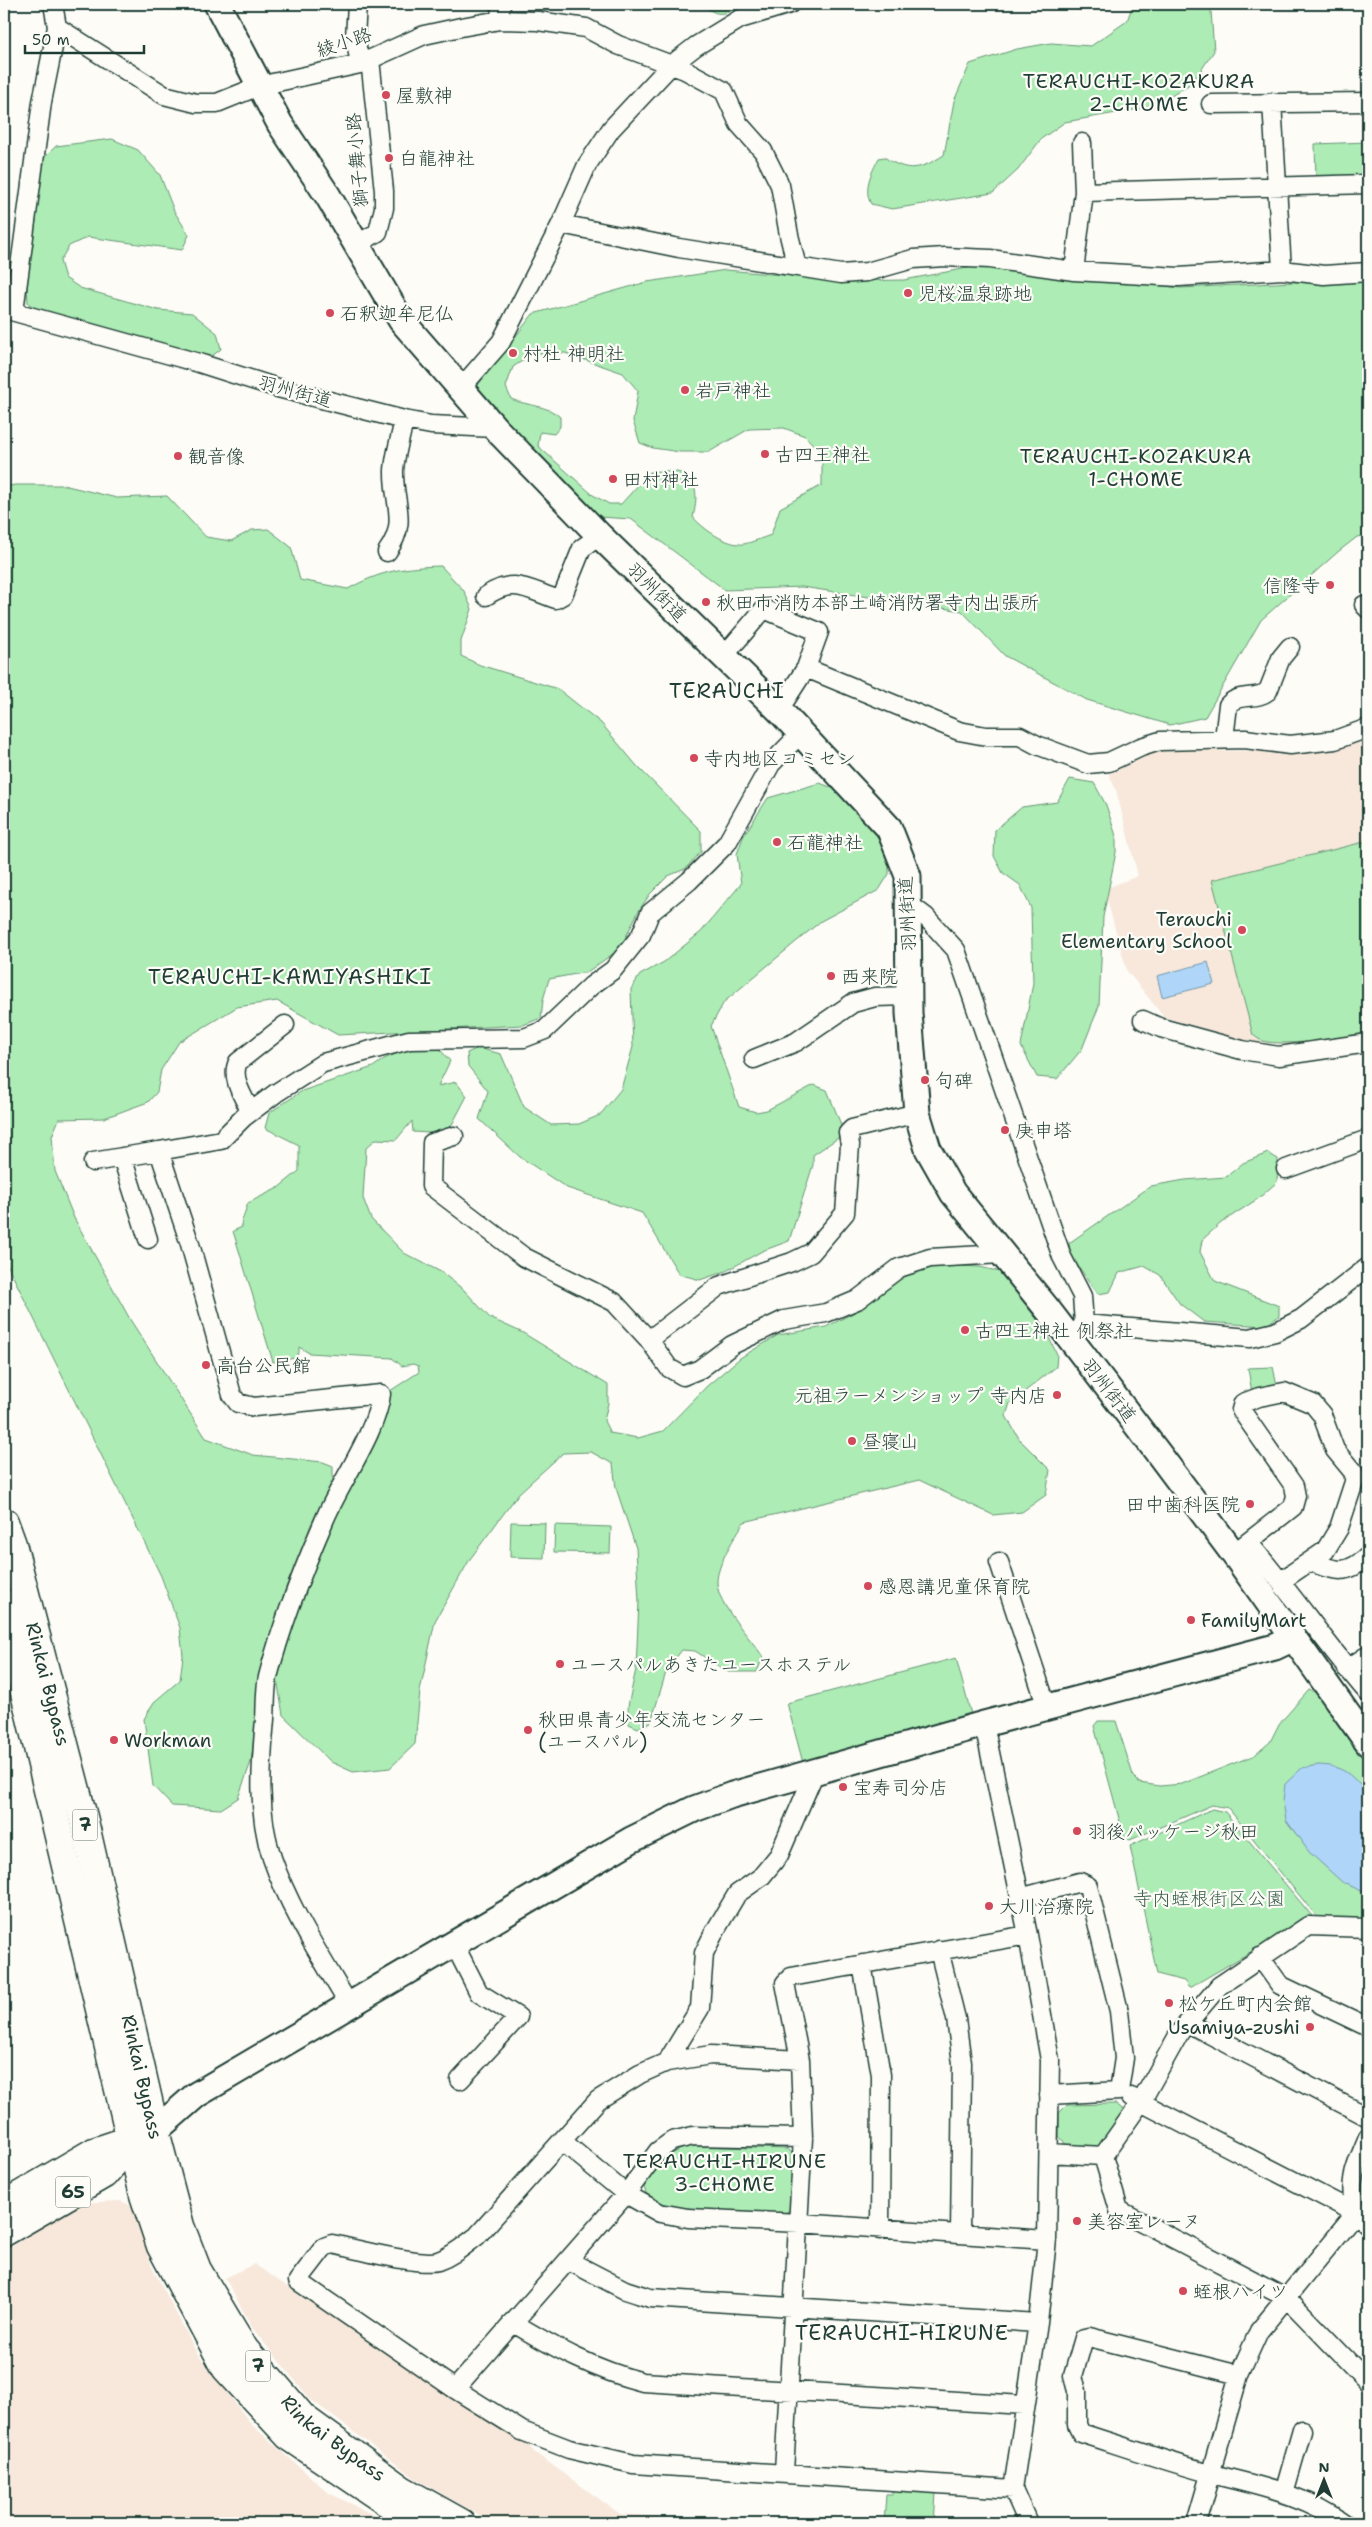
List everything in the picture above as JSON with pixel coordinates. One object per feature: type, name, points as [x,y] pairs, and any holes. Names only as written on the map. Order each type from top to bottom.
[{"type":"main road","name":"Rinkai Bypass","points":[[4,1522],[12,1544],[84,1821],[144,2136],[144,2196],[161,2246],[226,2368],[289,2436],[418,2523]]},
{"type":"main road","name":"Rinkai Bypass","points":[[4,1604],[144,2136],[197,2270],[244,2349],[303,2418],[402,2490],[461,2523]]},
{"type":"main road","name":"65","points":[[4,2204],[94,2152],[144,2136]]},
{"type":"main road","name":"65","points":[[4,2232],[104,2174],[144,2136]]},
{"type":"street","points":[[9,310],[42,102],[58,27],[53,4]]},
{"type":"street","points":[[217,4],[259,86],[401,320],[495,428]]},
{"type":"street","name":"獅子舞小路","points":[[356,245],[378,232],[384,208],[365,61],[355,37],[357,4]]},
{"type":"street","points":[[461,388],[501,342],[561,224],[587,165],[611,129],[670,66],[696,46],[740,19],[790,4]]},
{"type":"street","name":"綾小路","points":[[58,27],[164,96],[196,103],[217,103],[259,86],[365,61],[424,35],[500,12],[538,21],[586,28],[618,45],[685,70],[724,91],[739,124],[762,151],[780,185],[797,267]]},
{"type":"street","points":[[1272,102],[1282,270]]},
{"type":"street","points":[[1211,104],[1368,102]]},
{"type":"street","points":[[1074,271],[1084,192],[1082,142]]},
{"type":"street","points":[[1084,192],[1368,184]]},
{"type":"street","points":[[561,224],[679,248],[841,274],[867,272],[913,259],[945,257],[990,259],[1074,271],[1179,277],[1282,270],[1324,275],[1368,272]]},
{"type":"street","name":"羽州街道","points":[[9,310],[278,388],[404,420],[431,425],[495,428],[600,536],[779,710],[889,828],[908,876],[910,905],[909,996],[916,1113],[928,1149],[953,1193],[1002,1254],[1077,1331],[1241,1548],[1294,1638],[1368,1743]]},
{"type":"street","points":[[387,552],[397,538],[399,526],[394,470],[404,420]]},
{"type":"street","points":[[486,596],[498,588],[508,585],[556,599],[563,595],[582,548],[600,536]]},
{"type":"street","points":[[723,657],[764,610],[819,632],[806,668],[779,710]]},
{"type":"street","points":[[1224,739],[1228,705],[1239,697],[1259,696],[1268,691],[1281,658],[1290,647]]},
{"type":"street","points":[[806,668],[959,731],[986,736],[1020,736],[1088,764],[1109,762],[1141,747],[1160,742],[1245,739],[1290,745],[1335,740],[1368,728]]},
{"type":"street","points":[[93,1162],[221,1140],[276,1092],[323,1063],[370,1049],[409,1040],[524,1038],[545,1030],[591,986],[613,970],[641,935],[650,914],[689,882],[727,843],[771,764],[800,734]]},
{"type":"street","points":[[910,905],[926,917],[956,950],[1062,1257],[1082,1296],[1077,1331],[1250,1338],[1276,1332],[1301,1319],[1368,1267]]},
{"type":"street","points":[[754,1059],[796,1042],[854,1003],[875,997],[909,996]]},
{"type":"street","points":[[1144,1020],[1161,1028],[1242,1050],[1279,1056],[1367,1046]]},
{"type":"street","points":[[251,1112],[239,1089],[235,1068],[238,1062],[285,1025]]},
{"type":"street","points":[[649,1340],[719,1286],[792,1262],[811,1253],[845,1214],[850,1146],[848,1133],[852,1129],[916,1113]]},
{"type":"street","points":[[454,1136],[432,1143],[431,1186],[524,1257],[614,1302],[649,1340],[669,1368],[683,1376],[700,1369],[732,1345],[784,1320],[826,1313],[857,1300],[899,1268],[930,1258],[1002,1254]]},
{"type":"street","points":[[1286,1169],[1368,1139]]},
{"type":"street","points":[[159,1151],[190,1244],[232,1395],[238,1403],[254,1407],[381,1394],[380,1406],[373,1423],[327,1514],[295,1590],[268,1679],[262,1760],[261,1799],[272,1856],[290,1900],[349,2005]]},
{"type":"street","points":[[122,1157],[148,1239]]},
{"type":"street","points":[[1281,1581],[1325,1551],[1339,1528],[1354,1482],[1354,1473],[1335,1450],[1322,1415],[1313,1404],[1284,1392],[1243,1403],[1240,1410],[1294,1486],[1296,1496],[1293,1507],[1241,1548],[1281,1581],[1347,1669],[1368,1693]]},
{"type":"street","points":[[1311,1562],[1333,1570],[1354,1569],[1368,1556]]},
{"type":"street","points":[[999,1562],[1047,1707]]},
{"type":"street","points":[[144,2136],[196,2095],[453,1942],[631,1840],[694,1809],[732,1795],[984,1724],[1275,1647],[1294,1638]]},
{"type":"street","points":[[1347,1669],[1368,1655]]},
{"type":"street","points":[[984,1724],[1028,1935],[1050,2060],[1048,2240],[1038,2323],[1024,2405],[1018,2466],[1013,2489],[1028,2523]]},
{"type":"street","points":[[667,2062],[700,2008],[704,1953],[715,1931],[737,1894],[760,1877],[779,1855],[815,1772]]},
{"type":"street","points":[[1020,1898],[1080,1882],[1088,1886],[1119,2011],[1124,2058],[1119,2092]]},
{"type":"street","points":[[1103,2156],[1141,2102],[1180,2032],[1219,1986],[1308,1926],[1368,1928]]},
{"type":"street","points":[[784,2472],[800,2223],[803,2138],[800,2060],[785,1983],[791,1977],[1028,1935]]},
{"type":"street","points":[[453,1942],[479,1992],[518,2017],[460,2080]]},
{"type":"street","points":[[939,1950],[956,2019],[962,2063],[960,2234]]},
{"type":"street","points":[[1260,1957],[1280,1985],[1368,2027]]},
{"type":"street","points":[[862,1964],[881,2075],[880,2230]]},
{"type":"street","points":[[1188,2023],[1368,2117]]},
{"type":"street","points":[[800,2060],[711,2055],[667,2062],[640,2074],[598,2100],[477,2236],[457,2252],[437,2261],[414,2260],[332,2244],[324,2246],[298,2281],[455,2389],[522,2431],[569,2449],[633,2464],[784,2472],[1013,2489]]},
{"type":"street","points":[[1049,2095],[1119,2092],[1362,2219]]},
{"type":"street","points":[[455,2389],[626,2194],[658,2151],[672,2142],[693,2136],[803,2138]]},
{"type":"street","points":[[1362,2219],[1351,2195],[1352,2175],[1368,2137]]},
{"type":"street","points":[[562,2141],[626,2194],[660,2213],[688,2218],[800,2223],[880,2230],[1048,2240]]},
{"type":"street","points":[[1049,2153],[1103,2156]]},
{"type":"street","points":[[1103,2156],[1119,2210],[1287,2298],[1368,2382]]},
{"type":"street","points":[[1196,2523],[1239,2375],[1259,2331],[1287,2298],[1362,2219]]},
{"type":"street","points":[[568,2260],[626,2290],[650,2298],[1038,2323]]},
{"type":"street","points":[[512,2322],[564,2353],[624,2377],[643,2382],[1024,2405]]},
{"type":"street","points":[[1239,2375],[1089,2337],[1084,2338],[1073,2376],[1077,2391],[1077,2425],[1081,2433],[1211,2474],[1284,2493],[1324,2510],[1344,2523]]},
{"type":"street","points":[[1284,2493],[1302,2430]]},
{"type":"shaded area","name":"Terauchi Elementary School","points":[[1368,735],[1368,1037],[1338,1041],[1283,1044],[1245,1041],[1164,1017],[1127,971],[1104,889],[1138,876],[1116,790],[1109,774],[1160,750],[1286,751]]},
{"type":"shaded area","points":[[120,2201],[133,2206],[152,2267],[197,2353],[252,2425],[329,2493],[390,2523],[4,2523],[4,2252],[78,2203]]},
{"type":"shaded area","points":[[254,2264],[425,2380],[526,2442],[534,2452],[620,2514],[748,2523],[493,2523],[416,2479],[310,2399],[253,2329],[225,2278]]},
{"type":"green space","points":[[703,4],[737,4],[737,7],[728,12],[715,13]]},
{"type":"green space","points":[[1133,4],[1214,4],[1211,11],[1214,51],[1193,82],[1156,106],[1065,122],[1041,139],[1018,170],[993,193],[892,209],[871,204],[868,187],[879,158],[884,157],[900,166],[914,168],[928,164],[944,155],[954,101],[970,64],[1017,49],[1051,43],[1091,46],[1127,21]]},
{"type":"green space","points":[[112,139],[138,150],[160,175],[174,211],[189,235],[182,250],[88,237],[69,246],[60,261],[65,278],[80,288],[158,310],[192,313],[217,333],[221,349],[212,356],[41,313],[28,303],[26,274],[39,163],[56,146]]},
{"type":"green space","points":[[1368,142],[1368,178],[1316,180],[1315,144]]},
{"type":"green space","points":[[973,267],[1058,274],[1181,288],[1368,278],[1368,535],[1357,537],[1339,551],[1261,620],[1205,717],[1170,725],[1087,700],[1005,656],[962,611],[802,587],[725,590],[631,519],[599,517],[474,390],[533,314],[647,282],[726,270],[847,281],[904,280]],"holes":[[[534,353],[565,353],[623,373],[638,391],[633,421],[640,443],[653,448],[680,452],[709,452],[749,429],[784,428],[805,436],[822,454],[822,485],[780,508],[771,535],[744,544],[723,540],[703,527],[693,517],[696,504],[694,484],[683,474],[674,471],[650,472],[621,504],[609,504],[593,495],[538,446],[540,432],[554,434],[560,427],[560,417],[550,410],[511,399],[506,387],[513,367]]]},
{"type":"green space","points":[[15,485],[63,485],[117,498],[167,496],[206,537],[231,541],[252,530],[268,529],[291,547],[300,580],[348,589],[371,578],[393,571],[416,567],[441,566],[464,591],[472,609],[461,641],[461,656],[480,665],[558,689],[601,723],[637,766],[701,831],[701,852],[685,869],[668,876],[650,894],[638,912],[620,949],[587,972],[549,979],[543,1000],[541,1018],[523,1025],[338,1035],[277,1001],[237,1007],[179,1042],[161,1070],[157,1092],[148,1102],[104,1118],[59,1119],[52,1136],[55,1171],[74,1218],[131,1321],[206,1438],[253,1455],[323,1462],[333,1466],[333,1480],[311,1525],[285,1590],[262,1671],[251,1762],[238,1798],[221,1809],[172,1806],[153,1786],[144,1719],[154,1702],[180,1680],[183,1656],[180,1628],[161,1576],[4,1258],[4,487]]},
{"type":"green space","points":[[1070,779],[1094,783],[1106,805],[1116,836],[1116,852],[1103,917],[1099,1006],[1082,1049],[1057,1079],[1037,1077],[1021,1046],[1033,983],[1031,908],[1020,885],[1003,873],[994,856],[995,830],[1022,807],[1057,802]]},
{"type":"green space","points":[[820,783],[835,789],[870,818],[889,853],[889,874],[879,890],[821,921],[724,1002],[711,1026],[739,1107],[756,1112],[767,1110],[814,1085],[827,1090],[842,1127],[841,1136],[813,1155],[813,1165],[789,1241],[762,1251],[726,1271],[700,1280],[679,1274],[642,1213],[567,1188],[520,1157],[479,1119],[488,1091],[468,1066],[467,1053],[478,1048],[501,1054],[524,1107],[551,1125],[579,1124],[600,1115],[621,1089],[633,1047],[631,989],[640,975],[664,962],[701,932],[741,884],[737,854],[743,837],[768,798]]},
{"type":"green space","points":[[1368,841],[1368,1033],[1331,1039],[1285,1043],[1272,1043],[1260,1040],[1253,1035],[1212,880]]},
{"type":"green space","points":[[437,1046],[450,1061],[438,1086],[456,1082],[467,1096],[447,1134],[413,1132],[412,1121],[396,1140],[376,1139],[366,1148],[363,1198],[371,1219],[404,1253],[441,1272],[464,1290],[490,1318],[523,1333],[608,1385],[608,1403],[604,1421],[610,1433],[638,1438],[663,1431],[707,1386],[740,1358],[778,1335],[826,1327],[857,1311],[905,1274],[937,1265],[980,1267],[1001,1272],[1045,1330],[1057,1354],[1056,1367],[1010,1403],[1006,1416],[1020,1440],[1050,1470],[1046,1495],[1022,1512],[993,1515],[919,1480],[744,1522],[723,1559],[717,1582],[718,1591],[728,1611],[763,1657],[757,1672],[728,1672],[695,1651],[682,1650],[667,1669],[651,1722],[638,1728],[629,1724],[628,1706],[636,1669],[639,1601],[636,1548],[616,1488],[613,1464],[591,1452],[563,1453],[519,1493],[470,1559],[435,1621],[420,1691],[415,1744],[390,1768],[353,1772],[331,1762],[283,1715],[276,1673],[298,1598],[381,1421],[390,1391],[419,1372],[418,1366],[413,1364],[402,1366],[392,1358],[309,1353],[299,1347],[299,1352],[295,1358],[273,1362],[233,1231],[242,1227],[241,1224],[248,1203],[278,1188],[299,1171],[299,1145],[265,1128],[269,1113],[302,1091],[373,1067],[384,1059],[405,1050]]},
{"type":"green space","points":[[1268,1153],[1278,1159],[1277,1182],[1259,1198],[1221,1223],[1202,1240],[1200,1252],[1215,1281],[1279,1306],[1279,1316],[1265,1326],[1204,1322],[1180,1304],[1160,1275],[1144,1266],[1119,1273],[1110,1292],[1098,1294],[1071,1256],[1069,1243],[1151,1186],[1185,1180],[1226,1177],[1243,1163]]},
{"type":"green space","points":[[1273,1367],[1277,1385],[1252,1393],[1248,1368]]},
{"type":"green space","points":[[511,1522],[545,1523],[544,1558],[510,1557]]},
{"type":"green space","points":[[555,1525],[611,1527],[610,1553],[554,1552]]},
{"type":"green space","points":[[956,1658],[972,1718],[803,1763],[787,1703]]},
{"type":"green space","points":[[1309,1690],[1318,1693],[1368,1764],[1368,1794],[1354,1779],[1286,1820],[1304,1844],[1322,1863],[1342,1879],[1368,1894],[1368,1918],[1317,1917],[1228,1808],[1212,1805],[1130,1840],[1124,1837],[1094,1726],[1098,1721],[1116,1721],[1133,1775],[1139,1783],[1160,1786],[1182,1784],[1255,1755],[1270,1742],[1279,1724]]},
{"type":"green space","name":"寺内蛭根街区公園","points":[[1212,1809],[1225,1812],[1312,1916],[1189,1988],[1184,1981],[1157,1974],[1130,1846]]},
{"type":"green space","points":[[1116,2104],[1124,2110],[1118,2126],[1098,2147],[1068,2147],[1059,2136],[1059,2113],[1067,2105]]},
{"type":"green space","points":[[687,2146],[788,2149],[796,2157],[794,2207],[785,2213],[693,2211],[659,2204],[649,2198],[644,2187],[662,2159]]},
{"type":"green space","points":[[892,2489],[936,2492],[934,2523],[884,2523],[886,2495],[892,2495]]},
{"type":"water","points":[[1208,962],[1214,984],[1162,997],[1157,976]]},
{"type":"water","points":[[1318,1765],[1335,1767],[1347,1773],[1368,1794],[1368,1894],[1342,1882],[1309,1852],[1286,1820],[1283,1801],[1285,1784],[1302,1768]]},
{"type":"place","name":"屋敷神","points":[[386,95]]},
{"type":"place","name":"白龍神社","points":[[389,158]]},
{"type":"place","name":"児桜温泉跡地","points":[[908,293]]},
{"type":"place","name":"石釈迦牟尼仏","points":[[330,313]]},
{"type":"place","name":"村杜 神明社","points":[[513,353]]},
{"type":"place","name":"岩戸神社","points":[[685,390]]},
{"type":"place","name":"古四王神社","points":[[765,454]]},
{"type":"place","name":"観音像","points":[[178,456]]},
{"type":"place","name":"田村神社","points":[[613,479]]},
{"type":"place","name":"信隆寺","points":[[1330,585]]},
{"type":"place","name":"秋田市消防本部土崎消防署寺内出張所","points":[[706,602]]},
{"type":"place","name":"寺内地区コミセン","points":[[694,758]]},
{"type":"place","name":"石龍神社","points":[[777,842]]},
{"type":"place","name":"Terauchi Elementary School","points":[[1242,930]]},
{"type":"place","name":"西来院","points":[[831,976]]},
{"type":"place","name":"句碑","points":[[925,1080]]},
{"type":"place","name":"庚申塔","points":[[1005,1130]]},
{"type":"place","name":"古四王神社 例祭社","points":[[965,1330]]},
{"type":"place","name":"高台公民館","points":[[206,1365]]},
{"type":"place","name":"元祖ラーメンショップ 寺内店","points":[[1057,1395]]},
{"type":"place","name":"昼寝山","points":[[852,1441]]},
{"type":"place","name":"田中歯科医院","points":[[1250,1504]]},
{"type":"place","name":"感恩講児童保育院","points":[[868,1586]]},
{"type":"place","name":"FamilyMart","points":[[1191,1620]]},
{"type":"place","name":"ユースパルあきたユースホステル","points":[[560,1664]]},
{"type":"place","name":"秋田県青少年交流センター (ユースパル)","points":[[528,1730]]},
{"type":"place","name":"Workman","points":[[114,1740]]},
{"type":"place","name":"宝寿司分店","points":[[843,1787]]},
{"type":"place","name":"羽後パッケージ秋田","points":[[1077,1831]]},
{"type":"place","name":"大川治療院","points":[[989,1906]]},
{"type":"place","name":"松ケ丘町内会館","points":[[1169,2003]]},
{"type":"place","name":"Usamiya-zushi","points":[[1310,2027]]},
{"type":"place","name":"美容室レーヌ","points":[[1077,2221]]},
{"type":"place","name":"蛭根ハイツ","points":[[1183,2291]]},
{"type":"district","name":"TERAUCHI-KOZAKURA 2-CHOME","points":[[1139,92]]},
{"type":"district","name":"TERAUCHI-KOZAKURA 1-CHOME","points":[[1136,468]]},
{"type":"district","name":"TERAUCHI","points":[[727,691]]},
{"type":"district","name":"TERAUCHI-KAMIYASHIKI","points":[[290,977]]},
{"type":"district","name":"TERAUCHI-HIRUNE 3-CHOME","points":[[725,2172]]},
{"type":"district","name":"TERAUCHI-HIRUNE","points":[[902,2333]]}]
